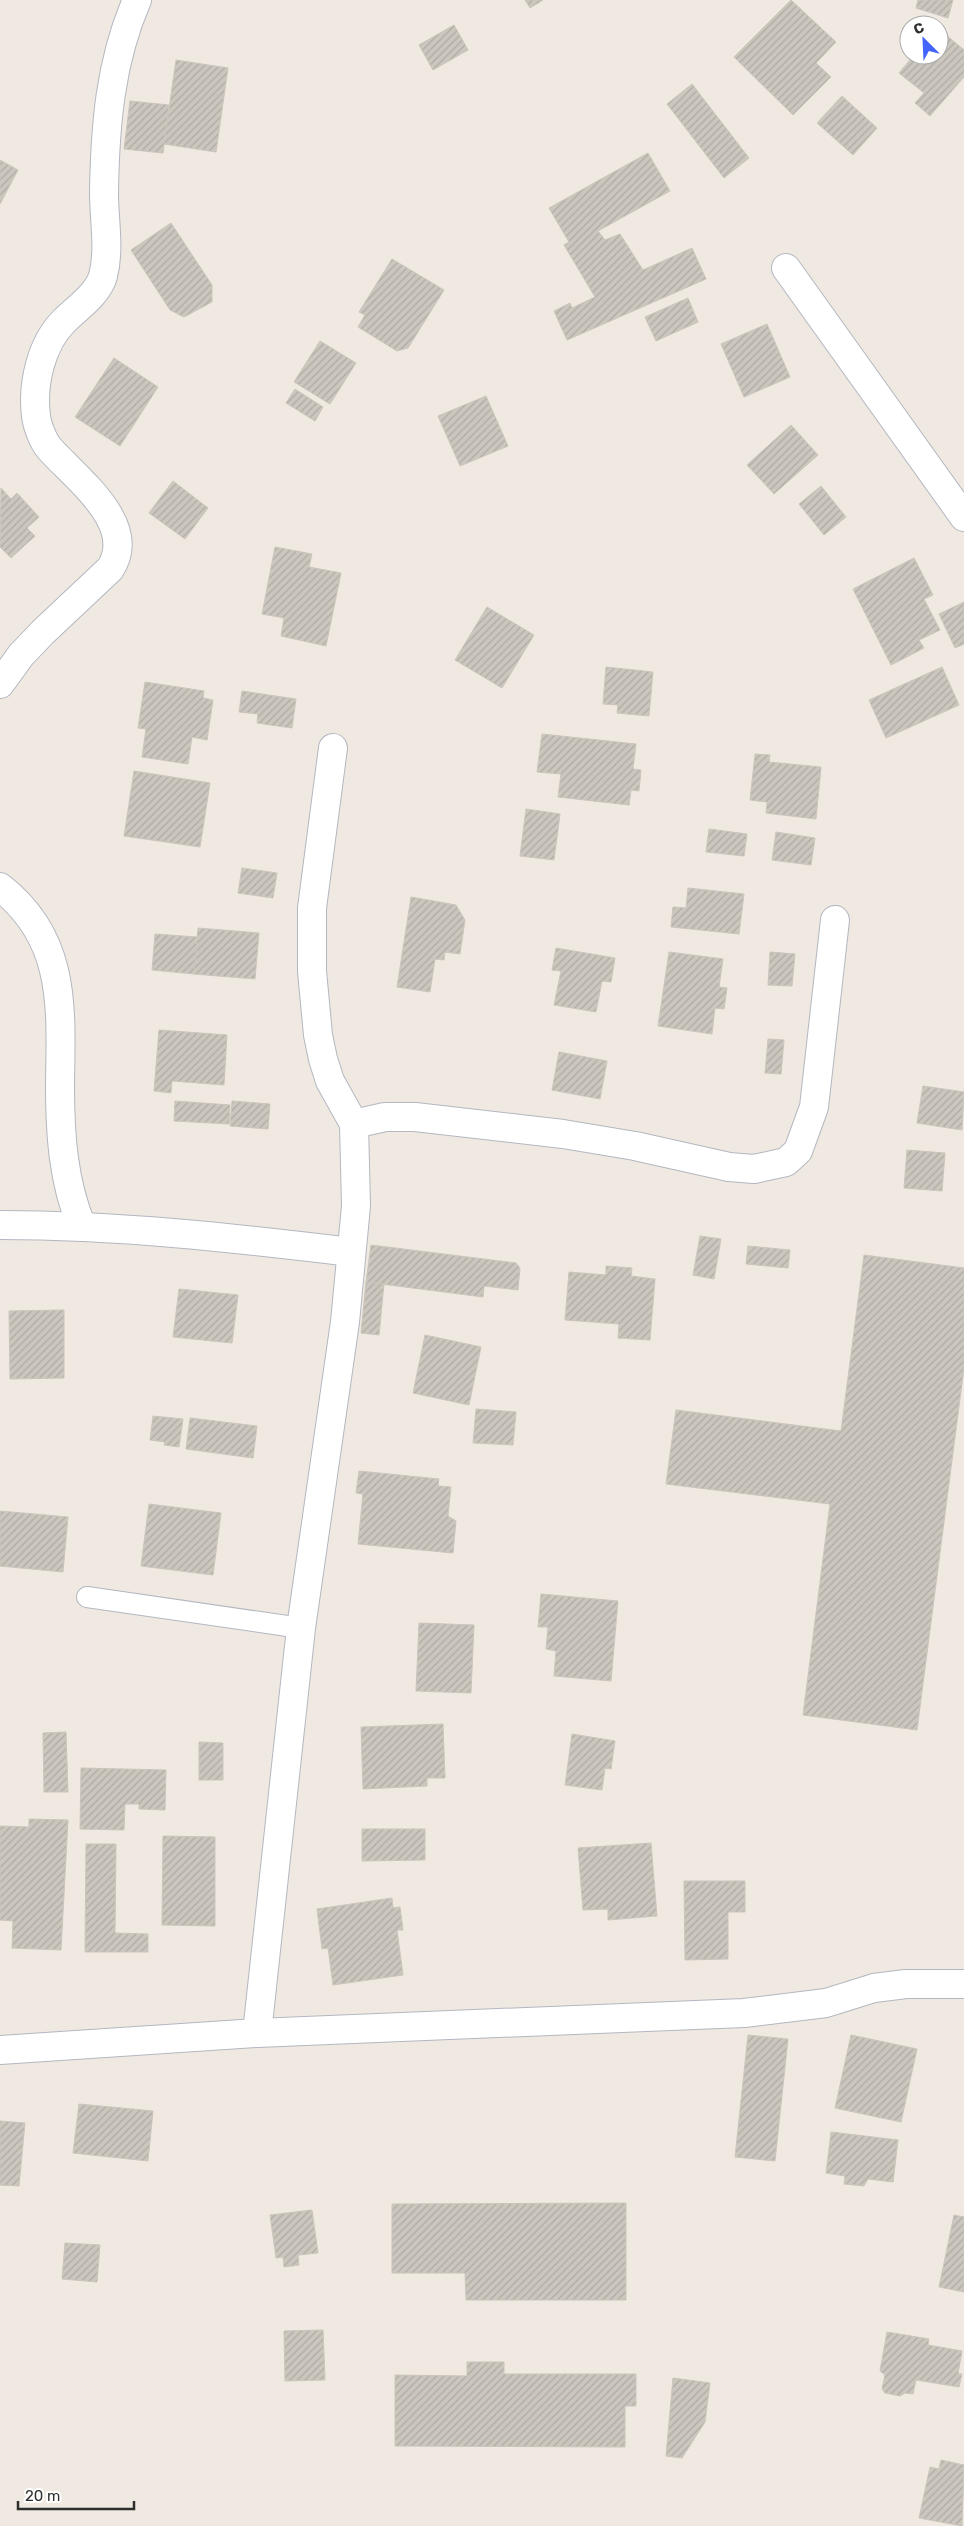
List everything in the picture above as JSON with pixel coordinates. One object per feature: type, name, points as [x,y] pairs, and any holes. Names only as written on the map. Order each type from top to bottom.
[{"type":"street","points":[[0,684],[21,655],[110,569],[117,559],[116,536],[105,509],[94,492],[47,446],[36,417],[38,385],[45,349],[54,332],[97,288],[103,278],[107,252],[104,173],[109,97],[120,46],[137,0]]},
{"type":"street","points":[[786,268],[964,517]]},
{"type":"street","points":[[257,2034],[301,1628],[345,1322],[356,1206],[354,1124],[330,1081],[323,1060],[318,1035],[312,972],[312,908],[333,748]]},
{"type":"street","points":[[0,887],[16,900],[31,918],[43,938],[58,987],[62,1013],[60,1086],[63,1151],[70,1195],[82,1227]]},
{"type":"street","points":[[354,1124],[385,1117],[415,1117],[563,1134],[635,1146],[729,1167],[754,1169],[786,1162],[798,1151],[814,1107],[835,920]]},
{"type":"street","points":[[0,1225],[82,1227],[221,1236],[351,1252]]},
{"type":"street","points":[[0,2050],[257,2034],[744,2013],[826,2002],[874,1988],[906,1984],[964,1984]]},
{"type":"lane","points":[[87,1597],[301,1628]]},
{"type":"building","points":[[525,0],[543,0],[530,8]]},
{"type":"building","points":[[791,0],[836,42],[816,63],[831,77],[793,115],[734,57]]},
{"type":"building","points":[[918,0],[953,0],[949,15],[938,15],[916,8]]},
{"type":"building","points":[[454,25],[468,50],[433,70],[419,45]]},
{"type":"building","points":[[949,37],[964,50],[964,77],[930,116],[915,103],[924,93],[899,73],[906,65],[949,65]]},
{"type":"building","points":[[176,60],[228,68],[216,152],[164,144]]},
{"type":"building","points":[[692,84],[749,158],[724,178],[667,104]]},
{"type":"building","points":[[842,96],[877,128],[853,155],[817,123]]},
{"type":"building","points":[[130,101],[169,105],[163,153],[124,149]]},
{"type":"building","points":[[648,153],[670,191],[598,231],[605,240],[620,234],[643,270],[692,248],[706,279],[567,340],[554,311],[570,303],[572,308],[595,297],[564,245],[569,242],[549,208]]},
{"type":"building","points":[[0,160],[18,170],[0,204]]},
{"type":"building","points":[[171,223],[212,285],[212,302],[184,317],[170,310],[131,250]]},
{"type":"building","points":[[392,259],[444,290],[408,348],[397,351],[358,327],[365,315],[359,312]]},
{"type":"building","points":[[688,298],[698,322],[656,341],[645,317]]},
{"type":"building","points":[[767,324],[790,377],[744,397],[721,344]]},
{"type":"building","points":[[320,341],[356,363],[330,404],[294,382]]},
{"type":"building","points":[[114,358],[158,387],[120,446],[75,417]]},
{"type":"building","points":[[295,389],[323,407],[315,421],[286,403]]},
{"type":"building","points":[[486,396],[508,446],[460,466],[438,416]]},
{"type":"building","points":[[791,425],[818,455],[774,494],[747,465]]},
{"type":"building","points":[[173,481],[208,508],[185,539],[149,513]]},
{"type":"building","points":[[821,486],[846,517],[824,535],[799,504]]},
{"type":"building","points":[[1,488],[11,499],[17,493],[39,517],[27,528],[35,536],[11,558],[0,547]]},
{"type":"building","points":[[275,547],[312,554],[309,567],[341,573],[326,646],[281,636],[284,618],[262,614]]},
{"type":"building","points":[[914,558],[933,595],[924,599],[940,630],[919,640],[924,648],[891,665],[853,589]]},
{"type":"building","points":[[964,602],[964,644],[955,648],[939,614]]},
{"type":"building","points":[[487,607],[534,635],[502,688],[455,660]]},
{"type":"building","points":[[606,667],[653,672],[649,716],[617,713],[618,705],[603,704]]},
{"type":"building","points":[[942,667],[959,705],[886,738],[869,700]]},
{"type":"building","points":[[145,682],[204,691],[203,698],[213,700],[207,740],[192,737],[188,764],[142,757],[146,729],[138,728]]},
{"type":"building","points":[[242,691],[296,699],[292,728],[257,723],[258,714],[239,712]]},
{"type":"building","points":[[542,734],[636,744],[633,769],[641,770],[639,791],[631,790],[629,805],[558,797],[561,774],[537,772]]},
{"type":"building","points":[[755,754],[770,755],[769,762],[821,767],[816,819],[766,813],[767,802],[750,800]]},
{"type":"building","points":[[134,771],[210,783],[200,847],[124,836]]},
{"type":"building","points":[[526,809],[560,814],[554,860],[520,856]]},
{"type":"building","points":[[709,829],[747,834],[744,856],[706,852]]},
{"type":"building","points":[[776,832],[815,838],[811,865],[772,860]]},
{"type":"building","points":[[242,868],[277,873],[273,898],[238,893]]},
{"type":"building","points":[[688,888],[744,894],[739,934],[671,927],[673,907],[686,908]]},
{"type":"building","points":[[411,897],[456,905],[465,920],[460,954],[445,952],[444,960],[435,959],[430,992],[397,987]]},
{"type":"building","points":[[198,928],[259,933],[255,979],[194,974]]},
{"type":"building","points":[[155,934],[197,937],[194,974],[152,970]]},
{"type":"building","points":[[556,948],[615,958],[611,982],[602,981],[596,1012],[554,1005],[561,971],[552,970]]},
{"type":"building","points":[[669,952],[723,959],[719,987],[727,988],[724,1009],[715,1008],[712,1034],[658,1026]]},
{"type":"building","points":[[770,952],[795,954],[792,986],[768,985]]},
{"type":"building","points":[[159,1030],[227,1035],[224,1085],[172,1081],[171,1093],[154,1091]]},
{"type":"building","points":[[768,1039],[784,1040],[781,1074],[765,1073]]},
{"type":"building","points":[[559,1052],[607,1061],[600,1099],[552,1090]]},
{"type":"building","points":[[923,1086],[964,1092],[962,1130],[917,1123]]},
{"type":"building","points":[[175,1101],[230,1105],[229,1124],[174,1121]]},
{"type":"building","points":[[232,1101],[270,1104],[268,1129],[230,1126]]},
{"type":"building","points":[[907,1150],[945,1153],[942,1191],[904,1188]]},
{"type":"building","points":[[700,1236],[721,1239],[714,1279],[693,1275]]},
{"type":"building","points":[[371,1245],[516,1263],[520,1268],[518,1290],[484,1286],[483,1297],[366,1282]]},
{"type":"building","points":[[748,1246],[790,1250],[788,1268],[746,1264]]},
{"type":"building","points":[[864,1255],[964,1268],[964,1368],[917,1730],[803,1715],[830,1504],[666,1484],[676,1410],[841,1431]]},
{"type":"building","points":[[606,1266],[632,1268],[631,1276],[655,1279],[650,1340],[618,1338],[619,1324],[565,1320],[569,1272],[606,1275]]},
{"type":"building","points":[[366,1282],[384,1284],[379,1335],[361,1333]]},
{"type":"building","points":[[179,1289],[238,1295],[232,1343],[173,1337]]},
{"type":"building","points":[[64,1310],[64,1378],[10,1379],[9,1311]]},
{"type":"building","points":[[425,1335],[481,1347],[469,1405],[413,1393]]},
{"type":"building","points":[[476,1409],[516,1412],[513,1445],[473,1443]]},
{"type":"building","points":[[153,1416],[183,1419],[179,1447],[164,1445],[165,1442],[150,1440]]},
{"type":"building","points":[[190,1418],[257,1426],[253,1458],[186,1449]]},
{"type":"building","points":[[359,1471],[439,1479],[438,1486],[451,1487],[448,1516],[456,1521],[453,1553],[358,1544],[363,1494],[356,1493]]},
{"type":"building","points":[[149,1504],[221,1513],[213,1575],[141,1566]]},
{"type":"building","points":[[0,1511],[68,1517],[63,1572],[0,1566]]},
{"type":"building","points":[[541,1594],[618,1601],[611,1681],[554,1676],[556,1651],[546,1649],[548,1627],[538,1627]]},
{"type":"building","points":[[419,1623],[474,1625],[471,1693],[416,1691]]},
{"type":"building","points":[[443,1724],[445,1778],[427,1778],[427,1786],[363,1789],[361,1727]]},
{"type":"building","points":[[66,1732],[68,1792],[44,1792],[43,1733]]},
{"type":"building","points":[[572,1734],[615,1741],[611,1769],[605,1768],[602,1790],[565,1785]]},
{"type":"building","points":[[199,1742],[223,1743],[223,1780],[199,1780]]},
{"type":"building","points":[[81,1768],[166,1770],[165,1810],[139,1809],[139,1804],[125,1804],[124,1830],[80,1829]]},
{"type":"building","points":[[29,1819],[68,1820],[61,1950],[12,1948],[13,1921],[0,1920],[0,1826],[29,1827]]},
{"type":"building","points":[[362,1829],[425,1829],[425,1860],[362,1861]]},
{"type":"building","points":[[163,1836],[215,1837],[215,1926],[162,1925]]},
{"type":"building","points":[[651,1843],[657,1916],[608,1920],[608,1909],[583,1910],[578,1848]]},
{"type":"building","points":[[86,1844],[116,1844],[115,1933],[148,1934],[148,1952],[85,1952]]},
{"type":"building","points":[[684,1881],[745,1881],[745,1912],[728,1912],[728,1959],[685,1960]]},
{"type":"building","points":[[392,1898],[393,1908],[400,1907],[403,1930],[397,1930],[403,1975],[333,1985],[328,1948],[322,1949],[317,1909]]},
{"type":"building","points":[[748,2035],[788,2039],[775,2161],[735,2157]]},
{"type":"building","points":[[851,2035],[917,2049],[901,2122],[835,2108]]},
{"type":"building","points":[[79,2104],[153,2111],[148,2161],[73,2153]]},
{"type":"building","points":[[0,2121],[25,2123],[19,2186],[0,2185]]},
{"type":"building","points":[[831,2132],[898,2140],[893,2182],[868,2179],[864,2186],[844,2184],[845,2176],[826,2173]]},
{"type":"building","points":[[626,2203],[626,2300],[466,2300],[465,2273],[392,2273],[392,2204]]},
{"type":"building","points":[[312,2210],[318,2253],[298,2255],[299,2265],[284,2267],[283,2257],[276,2258],[270,2215]]},
{"type":"building","points":[[954,2215],[964,2217],[964,2292],[939,2287]]},
{"type":"building","points":[[65,2243],[100,2245],[97,2282],[62,2279]]},
{"type":"building","points":[[323,2330],[325,2380],[285,2381],[284,2331]]},
{"type":"building","points":[[887,2332],[929,2339],[928,2345],[962,2351],[958,2374],[962,2374],[959,2387],[916,2380],[913,2394],[905,2393],[900,2396],[885,2393],[882,2389],[885,2375],[880,2371]]},
{"type":"building","points":[[467,2362],[504,2362],[504,2374],[636,2374],[636,2406],[625,2406],[625,2447],[395,2446],[395,2375],[467,2376]]},
{"type":"building","points":[[673,2378],[710,2383],[705,2422],[682,2458],[666,2456]]},
{"type":"building","points":[[941,2460],[964,2465],[962,2526],[919,2518],[930,2467],[939,2469]]}]
